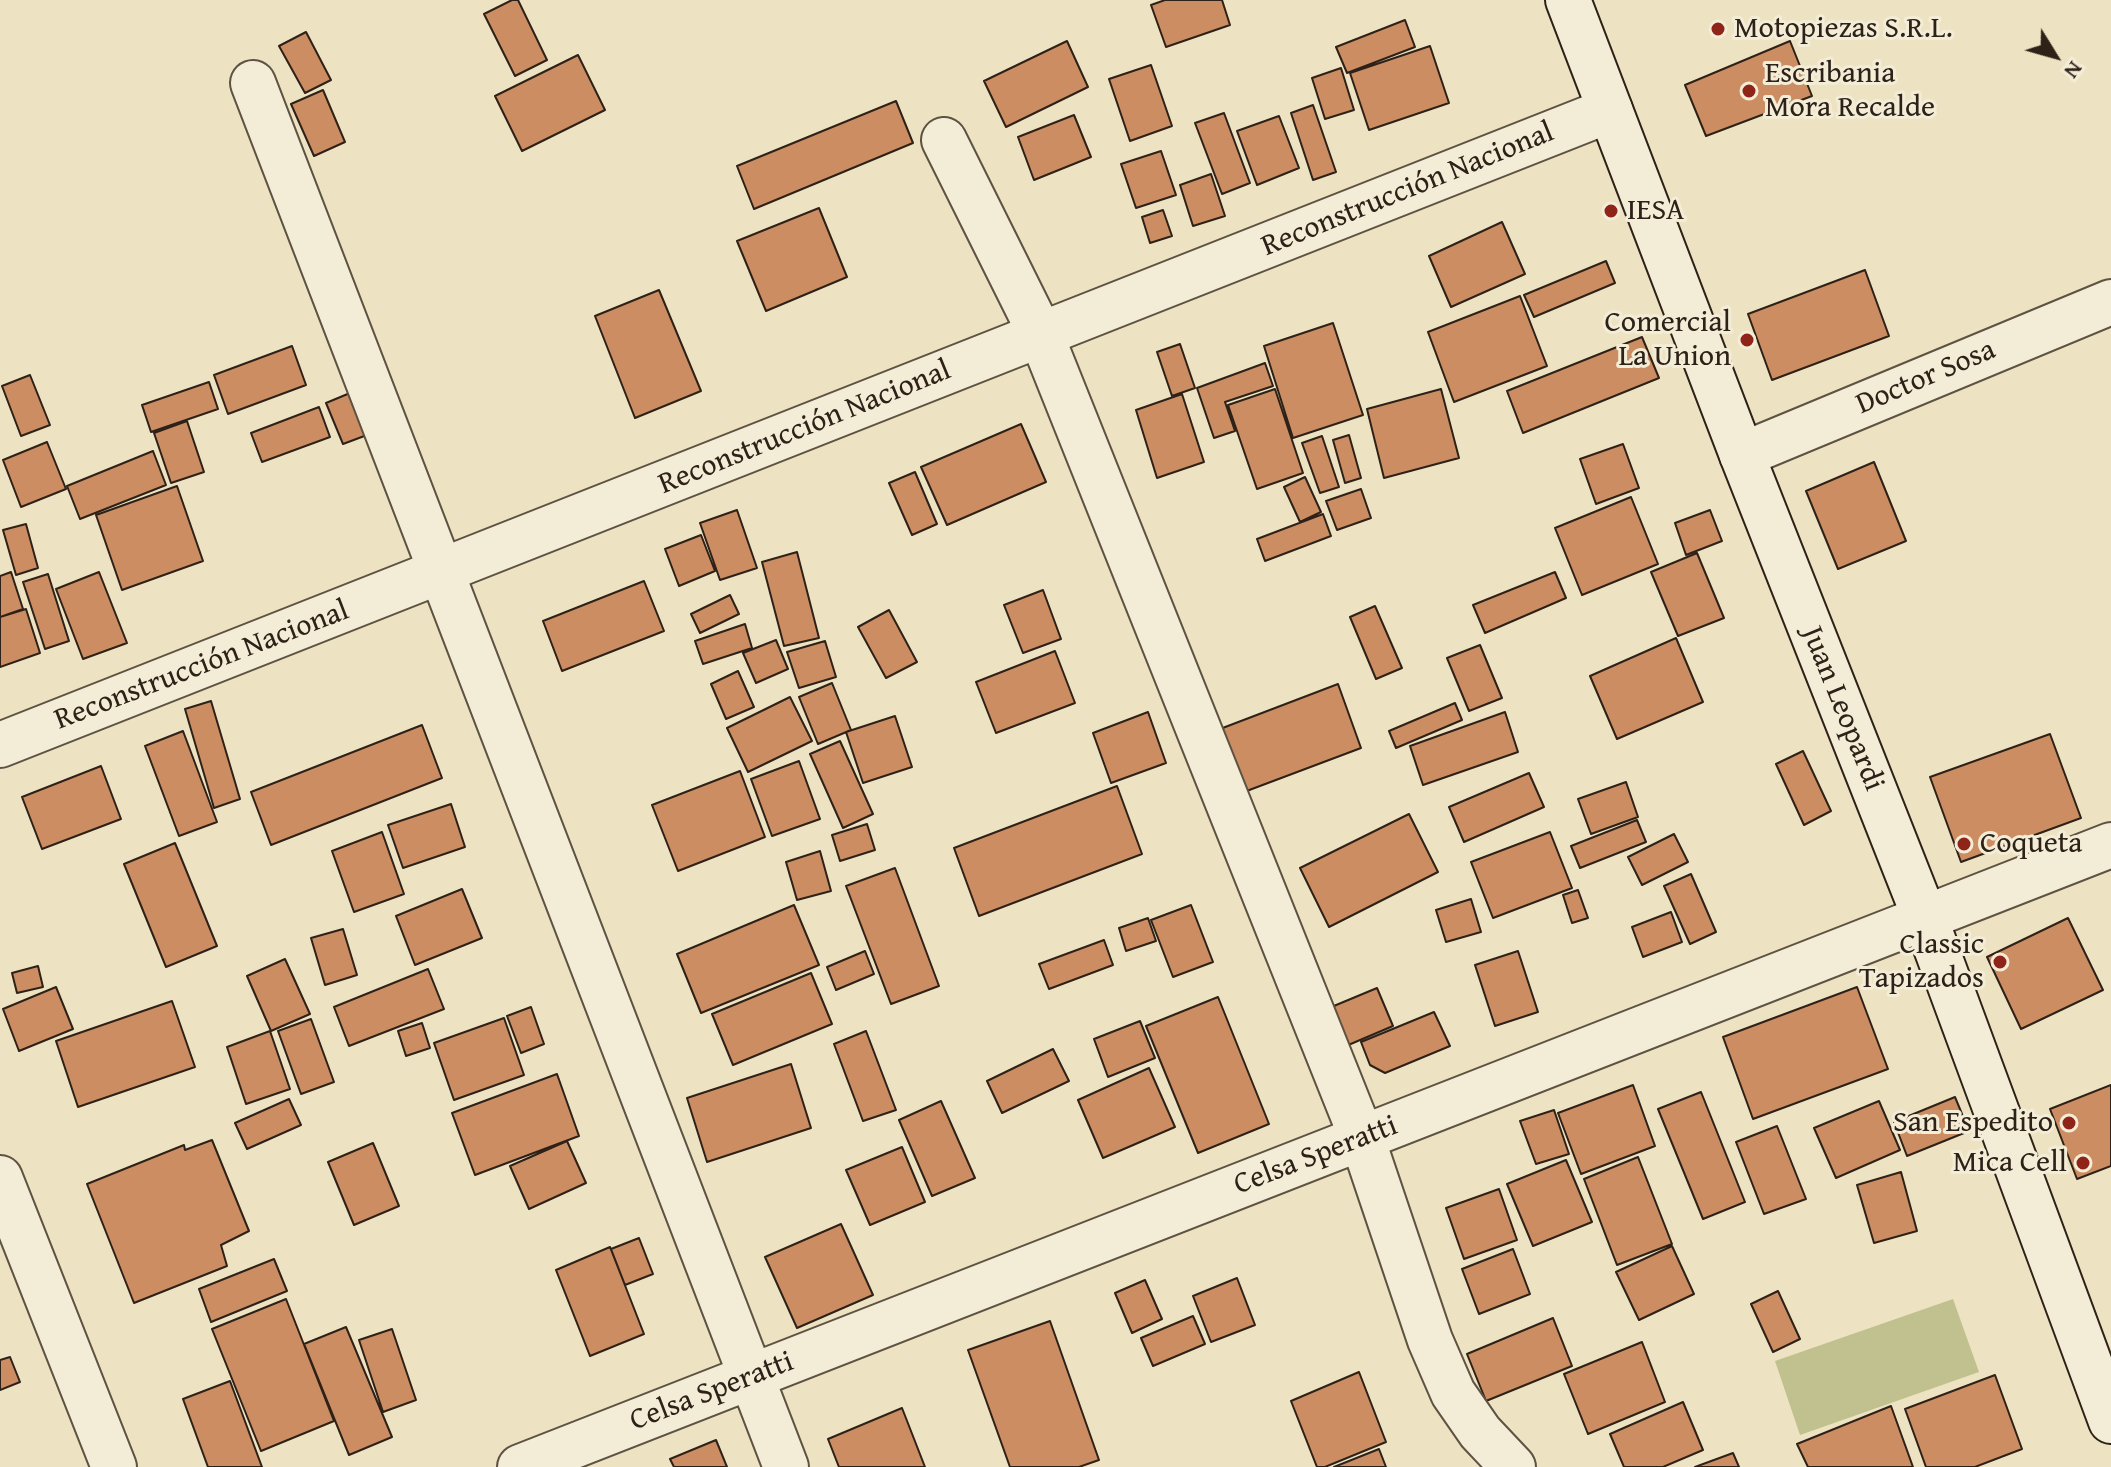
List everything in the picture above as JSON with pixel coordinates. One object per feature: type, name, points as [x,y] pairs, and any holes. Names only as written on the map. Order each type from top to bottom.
[{"type":"street","name":"Juan Leopardi","points":[[1568,0],[1742,455],[1925,918],[2110,1413]]},
{"type":"street","points":[[253,83],[786,1467]]},
{"type":"street","name":"Reconstrucción Nacional","points":[[0,745],[1610,110]]},
{"type":"street","points":[[944,140],[1041,335],[1362,1138],[1430,1340],[1453,1393],[1480,1432],[1513,1467]]},
{"type":"street","name":"Doctor Sosa","points":[[1742,455],[2111,302]]},
{"type":"street","name":"Celsa Speratti","points":[[520,1467],[2111,845]]},
{"type":"street","points":[[0,1178],[114,1467]]},
{"type":"green space","points":[[1953,1299],[1979,1372],[1800,1435],[1775,1361]]},
{"type":"building","points":[[518,0],[547,60],[515,76],[484,14]]},
{"type":"building","points":[[1165,0],[1222,0],[1230,25],[1166,47],[1151,5]]},
{"type":"building","points":[[1405,20],[1415,47],[1347,73],[1336,47]]},
{"type":"building","points":[[306,32],[331,80],[305,93],[279,46]]},
{"type":"building","points":[[1067,41],[1088,87],[1006,127],[984,81]]},
{"type":"building","name":"Escribania Mora Recalde","points":[[1790,41],[1812,96],[1706,136],[1685,85]]},
{"type":"building","points":[[1430,46],[1449,103],[1369,130],[1350,73]]},
{"type":"building","points":[[578,55],[605,110],[522,151],[495,96]]},
{"type":"building","points":[[1151,65],[1172,126],[1130,141],[1109,79]]},
{"type":"building","points":[[1341,68],[1354,110],[1325,119],[1312,78]]},
{"type":"building","points":[[323,90],[345,142],[314,156],[291,104]]},
{"type":"building","points":[[896,101],[913,143],[754,209],[737,166]]},
{"type":"building","points":[[1313,105],[1336,172],[1313,180],[1291,113]]},
{"type":"building","points":[[1224,113],[1250,183],[1222,194],[1195,123]]},
{"type":"building","points":[[1074,115],[1091,157],[1034,180],[1018,137]]},
{"type":"building","points":[[1279,116],[1299,168],[1257,185],[1237,131]]},
{"type":"building","points":[[1161,151],[1176,195],[1136,208],[1121,164]]},
{"type":"building","points":[[1211,174],[1225,216],[1193,226],[1180,185]]},
{"type":"building","points":[[819,208],[847,277],[766,311],[737,241]]},
{"type":"building","points":[[1163,210],[1172,236],[1150,243],[1142,217]]},
{"type":"building","points":[[1502,222],[1525,274],[1451,307],[1429,256]]},
{"type":"building","points":[[1606,261],[1615,283],[1534,317],[1524,295]]},
{"type":"building","points":[[1865,270],[1889,336],[1772,380],[1748,314]]},
{"type":"building","points":[[659,290],[701,391],[635,418],[595,316]]},
{"type":"building","points":[[1520,296],[1547,366],[1454,402],[1428,332]]},
{"type":"building","points":[[1333,323],[1363,415],[1293,438],[1264,346]]},
{"type":"building","points":[[1642,337],[1659,378],[1523,433],[1507,391]]},
{"type":"building","points":[[1180,344],[1195,388],[1172,396],[1157,352]]},
{"type":"building","points":[[292,346],[306,385],[228,414],[214,375]]},
{"type":"building","points":[[1265,363],[1273,386],[1225,402],[1235,431],[1214,438],[1197,388]]},
{"type":"building","points":[[30,375],[50,425],[21,436],[2,386]]},
{"type":"building","points":[[209,382],[218,409],[151,432],[142,405]]},
{"type":"building","points":[[1275,389],[1303,473],[1257,489],[1228,405]]},
{"type":"building","points":[[1441,389],[1459,458],[1384,478],[1367,409]]},
{"type":"building","points":[[350,393],[367,435],[343,444],[326,403]]},
{"type":"building","points":[[1182,394],[1204,462],[1157,478],[1136,410]]},
{"type":"building","points":[[319,407],[330,437],[262,462],[251,433]]},
{"type":"building","points":[[187,421],[204,472],[171,483],[154,433]]},
{"type":"building","points":[[1021,424],[1046,482],[947,525],[921,467]]},
{"type":"building","points":[[1349,435],[1361,478],[1345,483],[1333,440]]},
{"type":"building","points":[[1322,436],[1339,487],[1320,493],[1302,443]]},
{"type":"building","points":[[47,442],[66,489],[21,507],[3,460]]},
{"type":"building","points":[[1623,444],[1639,488],[1596,504],[1580,459]]},
{"type":"building","points":[[153,451],[166,485],[80,519],[67,486]]},
{"type":"building","points":[[1874,462],[1906,541],[1838,569],[1806,491]]},
{"type":"building","points":[[915,472],[937,524],[912,535],[889,483]]},
{"type":"building","points":[[1305,477],[1321,512],[1300,522],[1284,487]]},
{"type":"building","points":[[177,486],[203,561],[122,590],[96,515]]},
{"type":"building","points":[[1361,489],[1371,518],[1337,530],[1326,501]]},
{"type":"building","points":[[1631,497],[1658,564],[1582,595],[1555,528]]},
{"type":"building","points":[[737,510],[757,568],[720,580],[700,523]]},
{"type":"building","points":[[1710,510],[1722,541],[1686,555],[1675,523]]},
{"type":"building","points":[[1323,514],[1331,536],[1265,561],[1257,539]]},
{"type":"building","points":[[26,524],[38,568],[16,575],[3,530]]},
{"type":"building","points":[[701,535],[715,571],[679,586],[665,549]]},
{"type":"building","points":[[797,552],[819,638],[784,646],[762,562]]},
{"type":"building","points":[[1697,553],[1724,618],[1678,636],[1651,572]]},
{"type":"building","points":[[11,572],[23,609],[0,617],[0,576]]},
{"type":"building","points":[[99,572],[127,643],[83,659],[56,589]]},
{"type":"building","points":[[1555,572],[1566,598],[1485,633],[1473,605]]},
{"type":"building","points":[[48,574],[69,641],[45,649],[23,582]]},
{"type":"building","points":[[644,581],[664,631],[562,671],[543,621]]},
{"type":"building","points":[[1043,590],[1061,639],[1023,653],[1004,605]]},
{"type":"building","points":[[730,595],[739,614],[700,633],[691,614]]},
{"type":"building","points":[[1375,606],[1402,668],[1376,679],[1350,617]]},
{"type":"building","points":[[26,609],[40,653],[0,667],[0,617]]},
{"type":"building","points":[[889,610],[917,662],[886,678],[858,627]]},
{"type":"building","points":[[745,624],[752,648],[703,664],[695,641]]},
{"type":"building","points":[[1676,638],[1703,702],[1617,739],[1590,676]]},
{"type":"building","points":[[776,640],[788,669],[756,683],[743,653]]},
{"type":"building","points":[[825,641],[836,677],[799,688],[787,652]]},
{"type":"building","points":[[1480,645],[1502,698],[1469,711],[1447,658]]},
{"type":"building","points":[[1055,651],[1075,703],[996,733],[976,682]]},
{"type":"building","points":[[738,671],[754,707],[726,719],[711,684]]},
{"type":"building","points":[[832,683],[851,730],[818,744],[799,697]]},
{"type":"building","points":[[1338,684],[1361,748],[1244,792],[1220,729]]},
{"type":"building","points":[[790,697],[812,741],[748,772],[727,728]]},
{"type":"building","points":[[211,701],[240,799],[214,808],[185,709]]},
{"type":"building","points":[[1455,703],[1462,720],[1396,748],[1389,731]]},
{"type":"building","points":[[1148,712],[1166,763],[1111,783],[1093,733]]},
{"type":"building","points":[[1505,712],[1518,752],[1423,785],[1410,746]]},
{"type":"building","points":[[895,716],[912,767],[863,783],[846,732]]},
{"type":"building","points":[[422,725],[442,778],[271,845],[251,792]]},
{"type":"building","points":[[183,731],[217,822],[179,836],[145,746]]},
{"type":"building","points":[[2050,734],[2081,818],[1961,862],[1930,777]]},
{"type":"building","points":[[840,741],[873,814],[843,828],[810,754]]},
{"type":"building","points":[[1803,751],[1831,811],[1804,825],[1776,764]]},
{"type":"building","points":[[799,761],[820,819],[772,836],[751,779]]},
{"type":"building","points":[[101,766],[121,819],[42,849],[22,797]]},
{"type":"building","points":[[740,771],[765,837],[678,871],[652,805]]},
{"type":"building","points":[[1529,773],[1544,807],[1464,842],[1449,807]]},
{"type":"building","points":[[1626,782],[1638,817],[1591,834],[1578,799]]},
{"type":"building","points":[[1117,786],[1142,854],[979,916],[954,848]]},
{"type":"building","points":[[451,804],[465,847],[403,868],[388,825]]},
{"type":"building","points":[[1409,814],[1438,872],[1329,927],[1300,868]]},
{"type":"building","points":[[1637,820],[1646,842],[1580,868],[1571,846]]},
{"type":"building","points":[[867,824],[875,850],[840,861],[832,835]]},
{"type":"building","points":[[382,832],[404,894],[354,912],[332,851]]},
{"type":"building","points":[[1550,832],[1572,888],[1493,918],[1471,862]]},
{"type":"building","points":[[1674,834],[1688,862],[1642,885],[1628,857]]},
{"type":"building","points":[[175,843],[217,946],[166,967],[124,864]]},
{"type":"building","points":[[820,851],[831,891],[797,900],[786,862]]},
{"type":"building","points":[[895,868],[939,986],[891,1004],[846,886]]},
{"type":"building","points":[[1691,874],[1716,932],[1690,944],[1664,886]]},
{"type":"building","points":[[462,889],[482,938],[415,965],[396,916]]},
{"type":"building","points":[[1578,890],[1588,918],[1572,923],[1563,895]]},
{"type":"building","points":[[1471,899],[1481,932],[1446,942],[1436,910]]},
{"type":"building","points":[[794,905],[819,965],[701,1013],[677,954]]},
{"type":"building","points":[[1191,905],[1213,962],[1173,977],[1151,920]]},
{"type":"building","points":[[1671,912],[1682,942],[1643,957],[1632,927]]},
{"type":"building","points":[[1148,918],[1156,941],[1126,951],[1119,928]]},
{"type":"building","points":[[2068,918],[2103,990],[2021,1029],[1987,957]]},
{"type":"building","points":[[343,929],[357,975],[325,985],[311,938]]},
{"type":"building","points":[[1104,940],[1113,965],[1049,989],[1039,964]]},
{"type":"building","points":[[865,951],[874,974],[836,990],[827,967]]},
{"type":"building","points":[[1518,951],[1538,1012],[1495,1026],[1475,965]]},
{"type":"building","points":[[285,959],[310,1014],[271,1031],[247,976]]},
{"type":"building","points":[[38,966],[43,987],[17,993],[12,973]]},
{"type":"building","points":[[428,969],[444,1009],[349,1046],[334,1007]]},
{"type":"building","points":[[811,973],[832,1024],[733,1065],[712,1014]]},
{"type":"building","points":[[56,987],[73,1029],[19,1051],[3,1009]]},
{"type":"building","points":[[1857,987],[1888,1069],[1753,1119],[1723,1037]]},
{"type":"building","points":[[1377,988],[1393,1026],[1346,1046],[1329,1008]]},
{"type":"building","points":[[1218,997],[1269,1124],[1198,1153],[1146,1026]]},
{"type":"building","points":[[172,1001],[195,1067],[78,1107],[56,1041]]},
{"type":"building","points":[[531,1007],[544,1044],[521,1053],[507,1016]]},
{"type":"building","points":[[1434,1012],[1450,1046],[1385,1073],[1370,1065],[1361,1042]]},
{"type":"building","points":[[504,1018],[524,1075],[454,1100],[434,1043]]},
{"type":"building","points":[[311,1019],[334,1082],[301,1094],[278,1031]]},
{"type":"building","points":[[1140,1021],[1155,1058],[1108,1077],[1094,1039]]},
{"type":"building","points":[[422,1023],[430,1048],[406,1056],[398,1031]]},
{"type":"building","points":[[270,1031],[290,1089],[246,1104],[227,1047]]},
{"type":"building","points":[[866,1031],[896,1110],[863,1121],[834,1044]]},
{"type":"building","points":[[1053,1049],[1069,1081],[1002,1113],[987,1081]]},
{"type":"building","points":[[791,1064],[811,1128],[707,1162],[687,1098]]},
{"type":"building","points":[[1149,1068],[1175,1127],[1103,1158],[1078,1100]]},
{"type":"building","points":[[557,1074],[579,1136],[475,1175],[452,1113]]},
{"type":"building","points":[[1633,1085],[1655,1146],[1581,1174],[1558,1113]]},
{"type":"building","points":[[2111,1085],[2111,1166],[2077,1179],[2050,1109]]},
{"type":"building","points":[[1701,1092],[1745,1202],[1703,1219],[1658,1109]]},
{"type":"building","points":[[1955,1097],[1969,1131],[1907,1156],[1894,1122]]},
{"type":"building","points":[[289,1099],[301,1125],[247,1149],[235,1123]]},
{"type":"building","points":[[941,1101],[975,1178],[932,1196],[899,1120]]},
{"type":"building","points":[[1879,1101],[1900,1150],[1836,1178],[1814,1128]]},
{"type":"building","points":[[1554,1110],[1569,1154],[1536,1164],[1520,1121]]},
{"type":"building","points":[[1777,1126],[1806,1199],[1764,1214],[1736,1142]]},
{"type":"building","points":[[212,1140],[249,1231],[221,1245],[227,1266],[134,1303],[87,1184],[184,1145],[185,1150]]},
{"type":"building","points":[[567,1141],[586,1183],[529,1209],[510,1166]]},
{"type":"building","points":[[373,1143],[399,1206],[354,1225],[328,1162]]},
{"type":"building","points":[[902,1147],[925,1202],[870,1225],[846,1170]]},
{"type":"building","points":[[1638,1157],[1672,1244],[1617,1265],[1584,1179]]},
{"type":"building","points":[[1566,1160],[1592,1222],[1533,1246],[1507,1184]]},
{"type":"building","points":[[1901,1172],[1917,1231],[1874,1243],[1857,1185]]},
{"type":"building","points":[[1499,1189],[1517,1240],[1464,1259],[1446,1208]]},
{"type":"building","points":[[841,1224],[873,1295],[797,1328],[765,1257]]},
{"type":"building","points":[[639,1238],[653,1274],[625,1285],[611,1249]]},
{"type":"building","points":[[1672,1246],[1694,1294],[1639,1320],[1616,1272]]},
{"type":"building","points":[[610,1247],[644,1334],[590,1356],[556,1270]]},
{"type":"building","points":[[1513,1249],[1530,1294],[1479,1314],[1462,1269]]},
{"type":"building","points":[[274,1259],[287,1291],[211,1322],[199,1289]]},
{"type":"building","points":[[1237,1278],[1255,1325],[1211,1342],[1193,1296]]},
{"type":"building","points":[[1145,1280],[1162,1319],[1132,1333],[1115,1293]]},
{"type":"building","points":[[1778,1291],[1800,1339],[1773,1352],[1751,1304]]},
{"type":"building","points":[[286,1299],[334,1421],[261,1451],[212,1329]]},
{"type":"building","points":[[1193,1316],[1205,1344],[1153,1366],[1141,1338]]},
{"type":"building","points":[[1553,1318],[1572,1366],[1486,1401],[1467,1354]]},
{"type":"building","points":[[1050,1321],[1099,1460],[1079,1467],[1010,1467],[968,1350]]},
{"type":"building","points":[[346,1327],[392,1437],[349,1455],[304,1344]]},
{"type":"building","points":[[392,1329],[416,1400],[383,1412],[359,1340]]},
{"type":"building","points":[[1642,1342],[1665,1402],[1588,1434],[1564,1374]]},
{"type":"building","points":[[10,1357],[20,1382],[0,1390],[0,1360]]},
{"type":"building","points":[[1359,1372],[1386,1442],[1325,1467],[1317,1467],[1291,1401]]},
{"type":"building","points":[[1995,1375],[2022,1449],[1975,1467],[1926,1467],[1905,1409]]},
{"type":"building","points":[[230,1381],[262,1467],[208,1467],[183,1399]]},
{"type":"building","points":[[1683,1402],[1703,1450],[1663,1467],[1624,1467],[1610,1434]]},
{"type":"building","points":[[1891,1406],[1913,1467],[1808,1467],[1797,1444]]},
{"type":"building","points":[[902,1408],[925,1467],[839,1467],[828,1439]]},
{"type":"building","points":[[716,1440],[727,1467],[674,1467],[670,1459]]},
{"type":"building","points":[[1379,1449],[1386,1467],[1334,1467]]},
{"type":"building","points":[[1733,1453],[1739,1467],[1695,1467]]},
{"type":"place","name":"Motopiezas S.R.L.","points":[[1718,29]]},
{"type":"place","name":"Escribania Mora Recalde","points":[[1749,91]]},
{"type":"place","name":"IESA","points":[[1611,211]]},
{"type":"place","name":"Comercial La Union","points":[[1747,340]]},
{"type":"place","name":"Coqueta","points":[[1964,844]]},
{"type":"place","name":"Classic Tapizados","points":[[2000,962]]},
{"type":"place","name":"San Espedito","points":[[2069,1123]]},
{"type":"place","name":"Mica Cell","points":[[2083,1163]]}]
